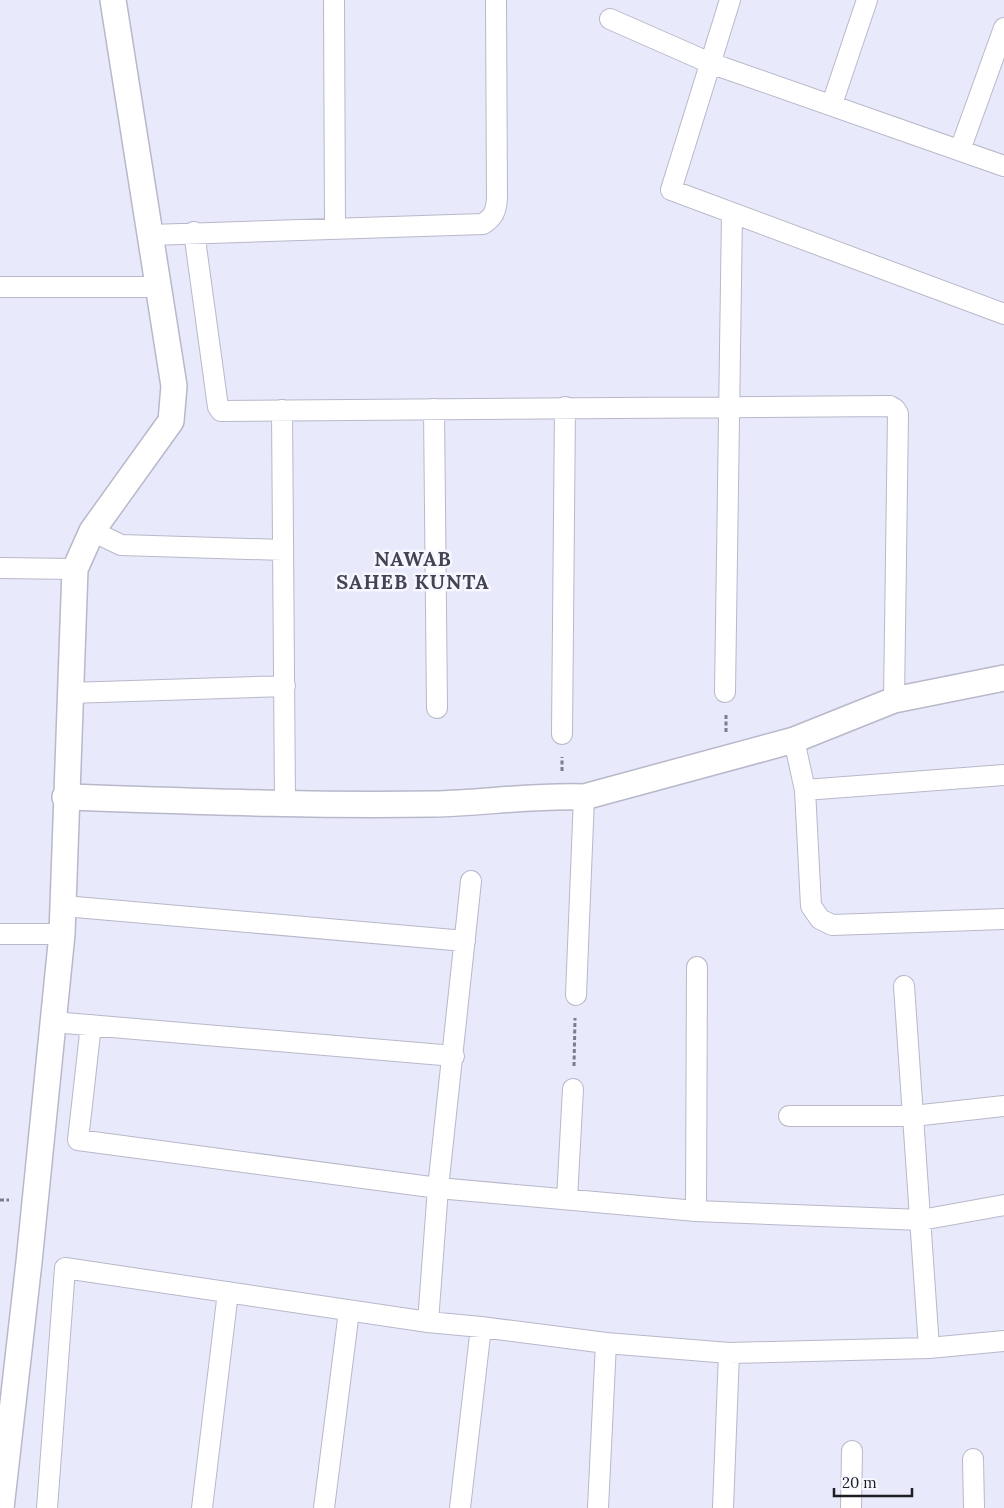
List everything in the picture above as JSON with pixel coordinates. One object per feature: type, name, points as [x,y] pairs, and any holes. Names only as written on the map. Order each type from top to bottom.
[{"type":"street","points":[[1,1508],[7,1391],[62,934],[65,797],[75,569],[92,531],[171,421],[174,386],[152,235],[113,0]]},
{"type":"street","points":[[334,0],[334,228]]},
{"type":"street","points":[[152,235],[194,232],[483,224],[492,218],[496,211],[497,198],[496,0]]},
{"type":"street","points":[[730,0],[671,190],[1004,314]]},
{"type":"street","points":[[832,104],[867,0]]},
{"type":"street","points":[[610,19],[710,63],[832,104],[1004,166]]},
{"type":"street","points":[[960,150],[1004,28]]},
{"type":"street","points":[[725,692],[732,213]]},
{"type":"street","points":[[194,232],[218,407],[222,412],[565,407],[728,408],[890,406],[895,409],[898,414],[894,700]]},
{"type":"street","points":[[0,287],[160,287]]},
{"type":"street","points":[[562,734],[565,407]]},
{"type":"street","points":[[434,409],[437,708]]},
{"type":"street","points":[[282,410],[285,803]]},
{"type":"street","points":[[92,531],[121,545],[283,550]]},
{"type":"street","points":[[0,568],[75,569]]},
{"type":"street","points":[[65,797],[285,803],[434,804],[573,797],[727,759],[794,740],[894,700],[1004,678]]},
{"type":"street","points":[[69,693],[284,686]]},
{"type":"street","points":[[794,740],[806,790],[811,906],[820,919],[832,925],[1004,919]]},
{"type":"street","points":[[806,790],[1004,775]]},
{"type":"street","points":[[573,797],[576,994]]},
{"type":"street","points":[[428,1322],[438,1188],[454,1056],[471,881]]},
{"type":"street","points":[[64,906],[465,941]]},
{"type":"street","points":[[0,934],[62,934]]},
{"type":"street","points":[[696,1211],[697,967]]},
{"type":"street","points":[[904,986],[929,1348]]},
{"type":"street","points":[[52,1022],[454,1056]]},
{"type":"street","points":[[91,1025],[78,1140],[438,1188],[696,1211],[921,1220],[1004,1205]]},
{"type":"street","points":[[567,1199],[573,1090]]},
{"type":"street","points":[[789,1116],[913,1116],[1004,1106]]},
{"type":"street","points":[[47,1508],[65,1268],[428,1322],[606,1343],[729,1352],[929,1348],[1004,1341]]},
{"type":"street","points":[[202,1508],[228,1292]]},
{"type":"street","points":[[324,1508],[349,1311]]},
{"type":"street","points":[[460,1508],[481,1327]]},
{"type":"street","points":[[598,1508],[606,1343]]},
{"type":"street","points":[[723,1508],[729,1352]]},
{"type":"street","points":[[851,1508],[852,1451]]},
{"type":"street","points":[[973,1459],[974,1508]]},
{"type":"path","points":[[725,692],[727,759]]},
{"type":"path","points":[[562,734],[573,797]]},
{"type":"path","points":[[573,1090],[576,994]]},
{"type":"district","name":"NAWAB SAHEB KUNTA","points":[[413,570]]}]
